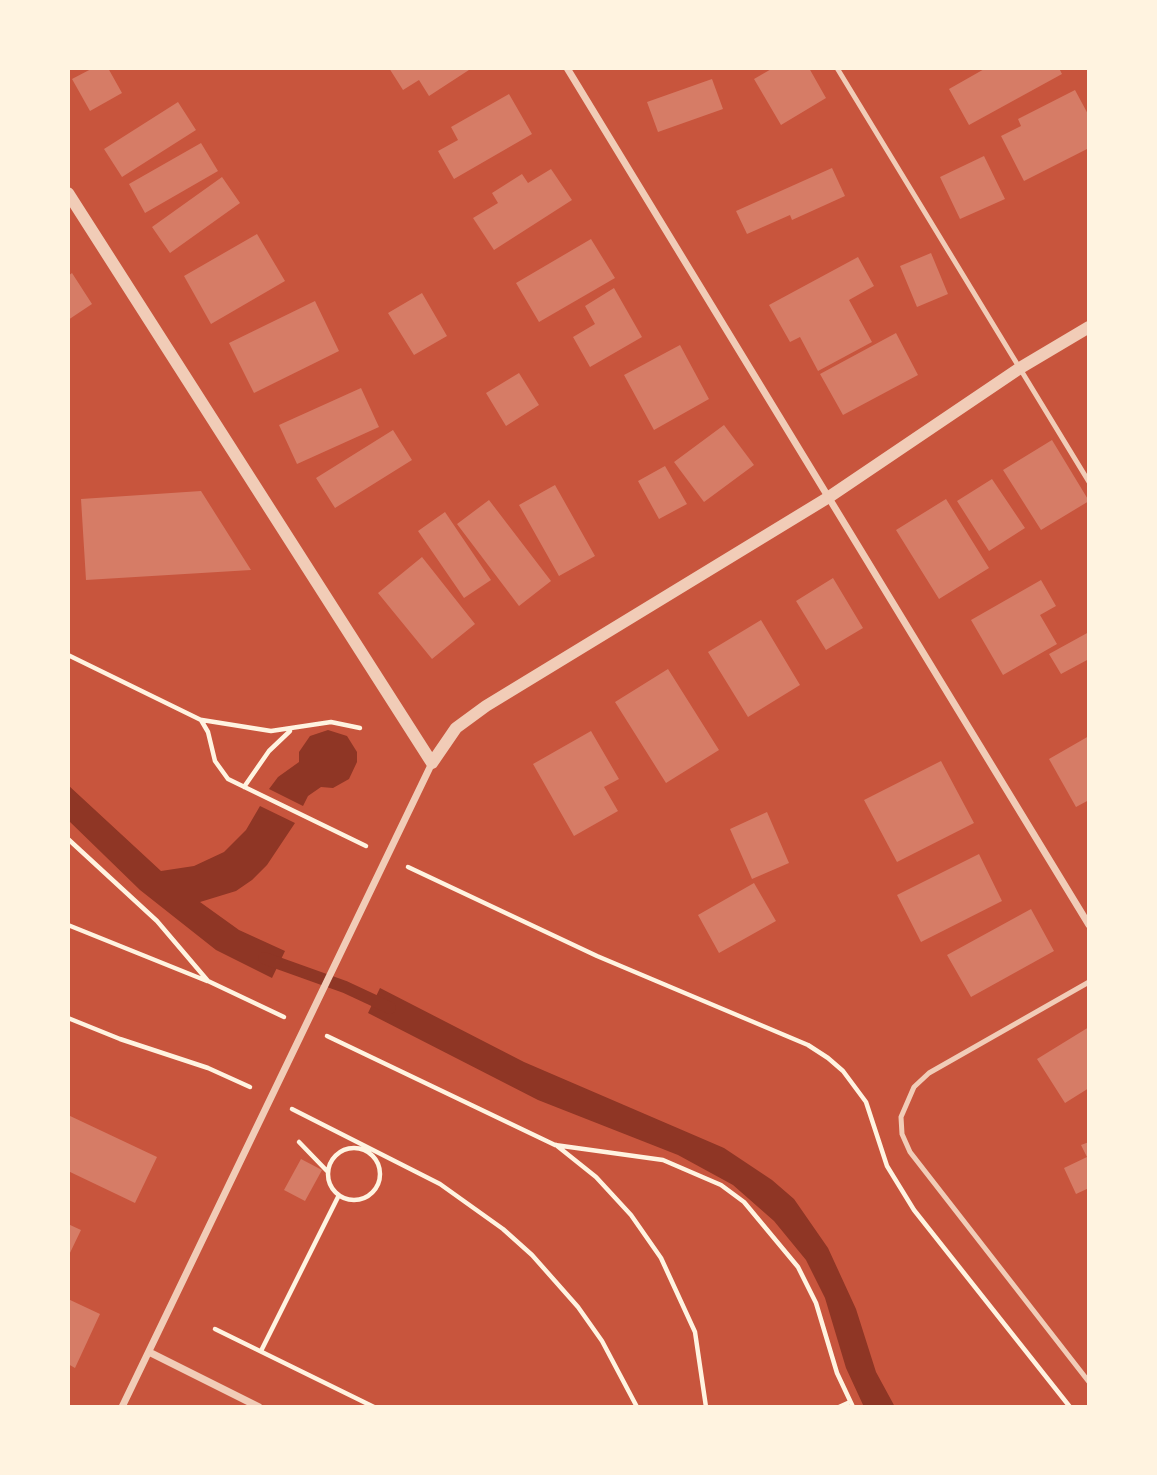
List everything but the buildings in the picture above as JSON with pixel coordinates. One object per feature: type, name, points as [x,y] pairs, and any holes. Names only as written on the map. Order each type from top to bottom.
[{"type":"street","points":[[567,68],[1089,925]]},
{"type":"street","points":[[68,193],[432,763]]},
{"type":"street","points":[[122,1407],[432,763],[456,728],[486,706],[828,498],[1020,368],[1089,327]]},
{"type":"street","points":[[149,1352],[259,1407]]},
{"type":"lane","points":[[837,68],[1089,482]]},
{"type":"lane","points":[[1089,982],[929,1073],[915,1087],[901,1117],[902,1134],[910,1152],[1089,1382]]},
{"type":"path","points":[[68,655],[201,720],[243,729],[291,730],[331,722],[360,728]]},
{"type":"path","points":[[201,720],[219,768],[228,779],[358,842]]},
{"type":"path","points":[[244,787],[269,751],[291,730]]},
{"type":"path","points":[[68,839],[157,920],[208,981]]},
{"type":"path","points":[[418,871],[597,956],[808,1045],[828,1058],[843,1071],[866,1102],[887,1166],[914,1210],[1070,1407]]},
{"type":"path","points":[[68,925],[208,981],[295,1022]]},
{"type":"path","points":[[68,1018],[240,1082]]},
{"type":"path","points":[[320,1032],[555,1145],[596,1177],[631,1216],[661,1258],[695,1332],[706,1407]]},
{"type":"path","points":[[302,1114],[440,1184],[503,1228],[532,1255],[578,1307],[602,1341],[637,1407]]},
{"type":"path","points":[[299,1142],[328,1172],[333,1189],[339,1195],[356,1200],[372,1194],[380,1179],[377,1163],[366,1152],[350,1149],[335,1157],[328,1172]]},
{"type":"path","points":[[555,1145],[663,1160],[721,1185],[744,1202],[778,1240],[807,1283],[837,1373],[851,1404],[839,1407]]},
{"type":"path","points":[[261,1351],[339,1195]]},
{"type":"path","points":[[215,1329],[374,1407]]},
{"type":"shaded area","points":[[328,730],[347,736],[357,752],[357,762],[349,779],[333,788],[321,787],[308,796],[303,806],[269,789],[278,777],[299,762],[299,752],[310,736]]},
{"type":"shaded area","points":[[68,785],[161,871],[194,866],[224,852],[246,830],[260,806],[295,823],[267,865],[252,880],[236,891],[200,902],[239,930],[285,951],[272,978],[216,950],[140,890],[68,820]]},
{"type":"shaded area","points":[[380,988],[524,1062],[724,1148],[772,1180],[794,1199],[828,1248],[856,1309],[876,1372],[895,1407],[864,1407],[846,1368],[825,1298],[806,1260],[774,1221],[733,1185],[678,1155],[538,1100],[368,1013]]},
{"type":"waterway","points":[[264,958],[345,987],[390,1008]]}]
